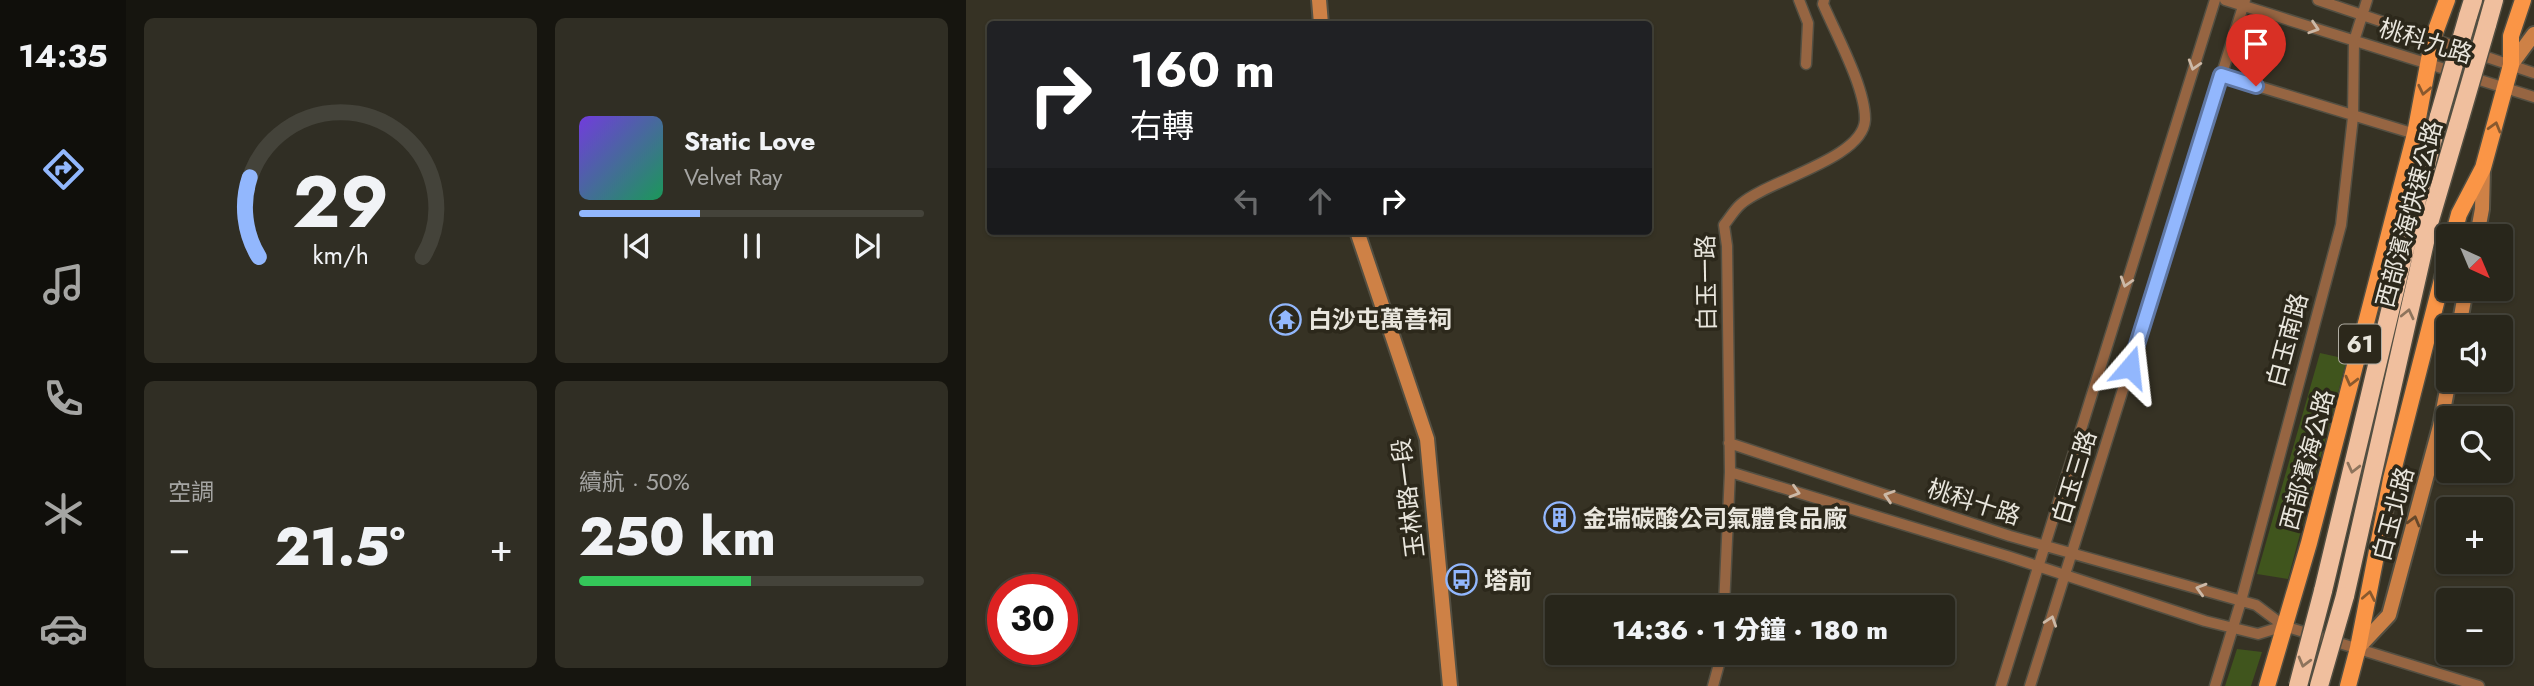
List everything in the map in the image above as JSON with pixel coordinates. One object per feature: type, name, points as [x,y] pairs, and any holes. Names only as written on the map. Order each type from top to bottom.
[{"type":"highway","name":"西部濱海快速公路","points":[[2319,686],[2345,596],[2430,220],[2494,0]]},
{"type":"highway","name":"西部濱海快速公路","points":[[2298,686],[2413,215],[2471,8]]},
{"type":"main road","name":"西部濱海公路","points":[[2267,686],[2312,530],[2415,134],[2433,38],[2447,0]]},
{"type":"main road","points":[[2456,224],[2483,168],[2506,88],[2511,65],[2511,36],[2523,0]]},
{"type":"main road","points":[[2348,686],[2391,479],[2436,301]]},
{"type":"street","points":[[1319,0],[1321,21]]},
{"type":"street","points":[[1799,0],[1808,23],[1806,64]]},
{"type":"street","name":"白玉一路","points":[[1725,595],[1730,472],[1727,246],[1724,225],[1741,204],[1775,184],[1832,158],[1855,143],[1865,121],[1860,91],[1824,0]]},
{"type":"street","name":"白玉三路","points":[[2001,686],[2215,0]]},
{"type":"street","name":"桃科九路","points":[[2225,0],[2244,2],[2354,41],[2534,97]]},
{"type":"street","name":"桃科九路","points":[[2318,0],[2534,73]]},
{"type":"street","name":"白玉南路","points":[[2214,686],[2241,601],[2340,225],[2353,117],[2354,41],[2367,0]]},
{"type":"street","name":"白玉三路","points":[[2030,686],[2244,2]]},
{"type":"street","points":[[2511,65],[2534,34]]},
{"type":"street","points":[[2221,75],[2415,134]]},
{"type":"street","points":[[2479,224],[2483,168]]},
{"type":"street","name":"玉林路一段","points":[[1358,235],[1427,439],[1450,686]]},
{"type":"street","name":"白玉北路","points":[[2358,648],[2389,615],[2447,392]]},
{"type":"street","name":"桃科十路","points":[[1729,443],[2072,554],[2256,605],[2284,626],[2479,686]]},
{"type":"street","name":"桃科十路","points":[[1730,472],[2038,566],[2205,621],[2258,634],[2284,626]]},
{"type":"street","points":[[1713,686],[1719,665]]},
{"type":"green space","points":[[2320,353],[2347,359],[2288,579],[2257,574]]},
{"type":"green space","points":[[2237,649],[2262,652],[2251,686],[2225,686]]},
{"type":"place","name":"白沙屯萬善祠","points":[[1285,319]]},
{"type":"place","name":"金瑞碳酸公司氣體食品廠","points":[[1560,518]]},
{"type":"place","name":"塔前","points":[[1461,580]]},
{"type":"route","points":[[2130,367],[2221,75],[2256,86]]}]
